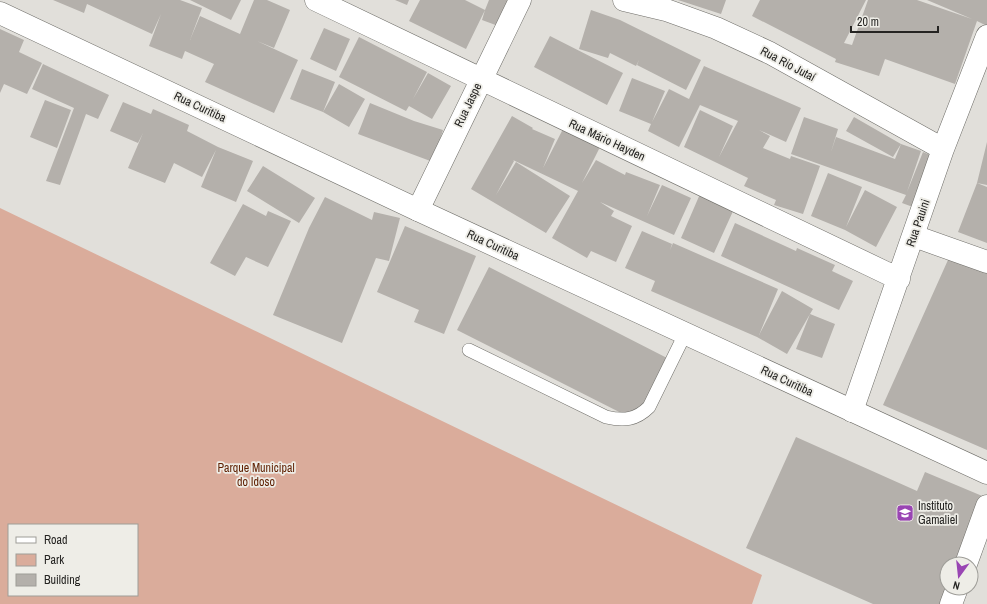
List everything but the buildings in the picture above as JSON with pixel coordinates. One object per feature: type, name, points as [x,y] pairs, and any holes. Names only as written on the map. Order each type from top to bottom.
[{"type":"street","name":"Rua Mário Hayden","points":[[316,0],[480,80],[899,279]]},
{"type":"street","name":"Rua Jaspe","points":[[418,210],[520,0]]},
{"type":"street","name":"Rua Rio Jutaí","points":[[624,0],[666,10],[716,28],[770,53],[943,149]]},
{"type":"street","name":"Rua Curitiba","points":[[0,13],[418,210],[987,474]]},
{"type":"street","name":"Rua Pauini","points":[[852,412],[943,149],[987,36]]},
{"type":"street","points":[[914,236],[987,262]]},
{"type":"street","points":[[969,556],[987,506]]},
{"type":"lane","points":[[469,350],[606,417],[620,420],[632,419],[642,414],[649,407],[685,334]]},
{"type":"green space","name":"Parque Municipal do Idoso","points":[[0,208],[762,575],[752,604],[0,604]]},
{"type":"place","name":"Instituto Gamaliel","points":[[905,513]]}]
